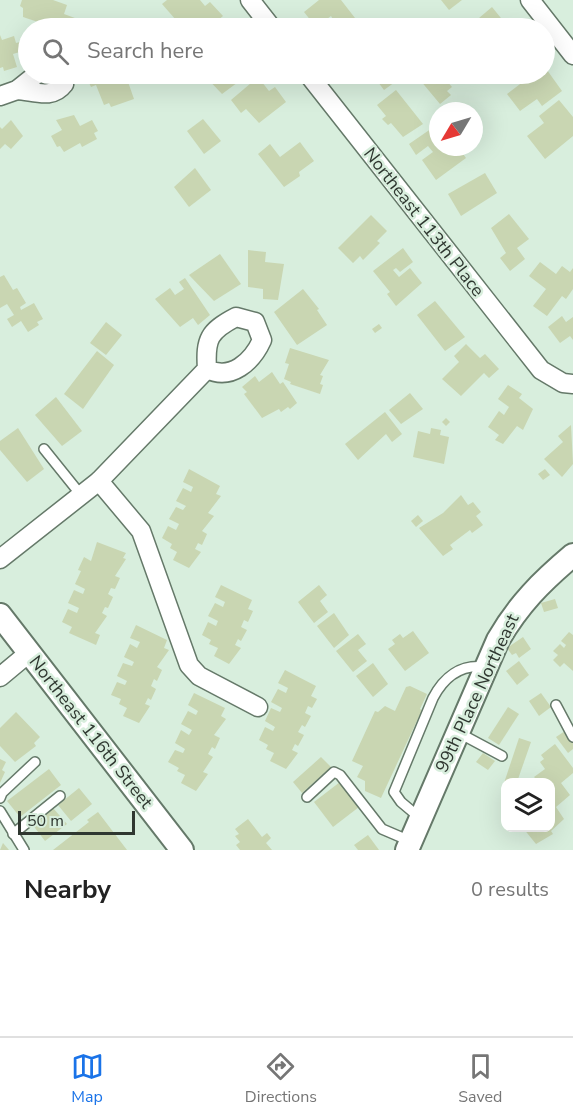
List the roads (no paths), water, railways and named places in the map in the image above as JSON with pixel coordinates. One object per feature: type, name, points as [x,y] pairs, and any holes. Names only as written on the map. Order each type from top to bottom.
[{"type":"street","points":[[250,0],[264,18]]},
{"type":"street","points":[[530,0],[544,18]]},
{"type":"street","points":[[555,32],[573,55]]},
{"type":"street","points":[[8,93],[22,84]]},
{"type":"street","points":[[8,93],[52,94],[59,91],[64,84]]},
{"type":"street","name":"Northeast 113th Place","points":[[316,84],[541,370],[563,384],[573,384]]},
{"type":"street","points":[[0,559],[99,481],[207,369]]},
{"type":"street","points":[[99,481],[141,531],[189,665],[199,676],[258,707]]},
{"type":"street","name":"99th Place Northeast","points":[[408,846],[485,667],[516,609],[543,580],[573,555]]},
{"type":"street","name":"Northeast 116th Street","points":[[0,615],[182,850]]},
{"type":"street","points":[[0,677],[30,652]]},
{"type":"lane","points":[[45,449],[81,495]]},
{"type":"lane","points":[[420,818],[401,802],[394,792],[433,698],[438,689],[456,672],[466,667],[485,667]]},
{"type":"lane","points":[[556,705],[573,736]]},
{"type":"lane","points":[[457,731],[502,756]]},
{"type":"lane","points":[[0,798],[2,793],[35,762]]},
{"type":"lane","points":[[307,797],[334,772],[340,775],[382,829],[408,846]]},
{"type":"lane","points":[[13,834],[60,796]]},
{"type":"lane","points":[[0,810],[24,850]]}]
